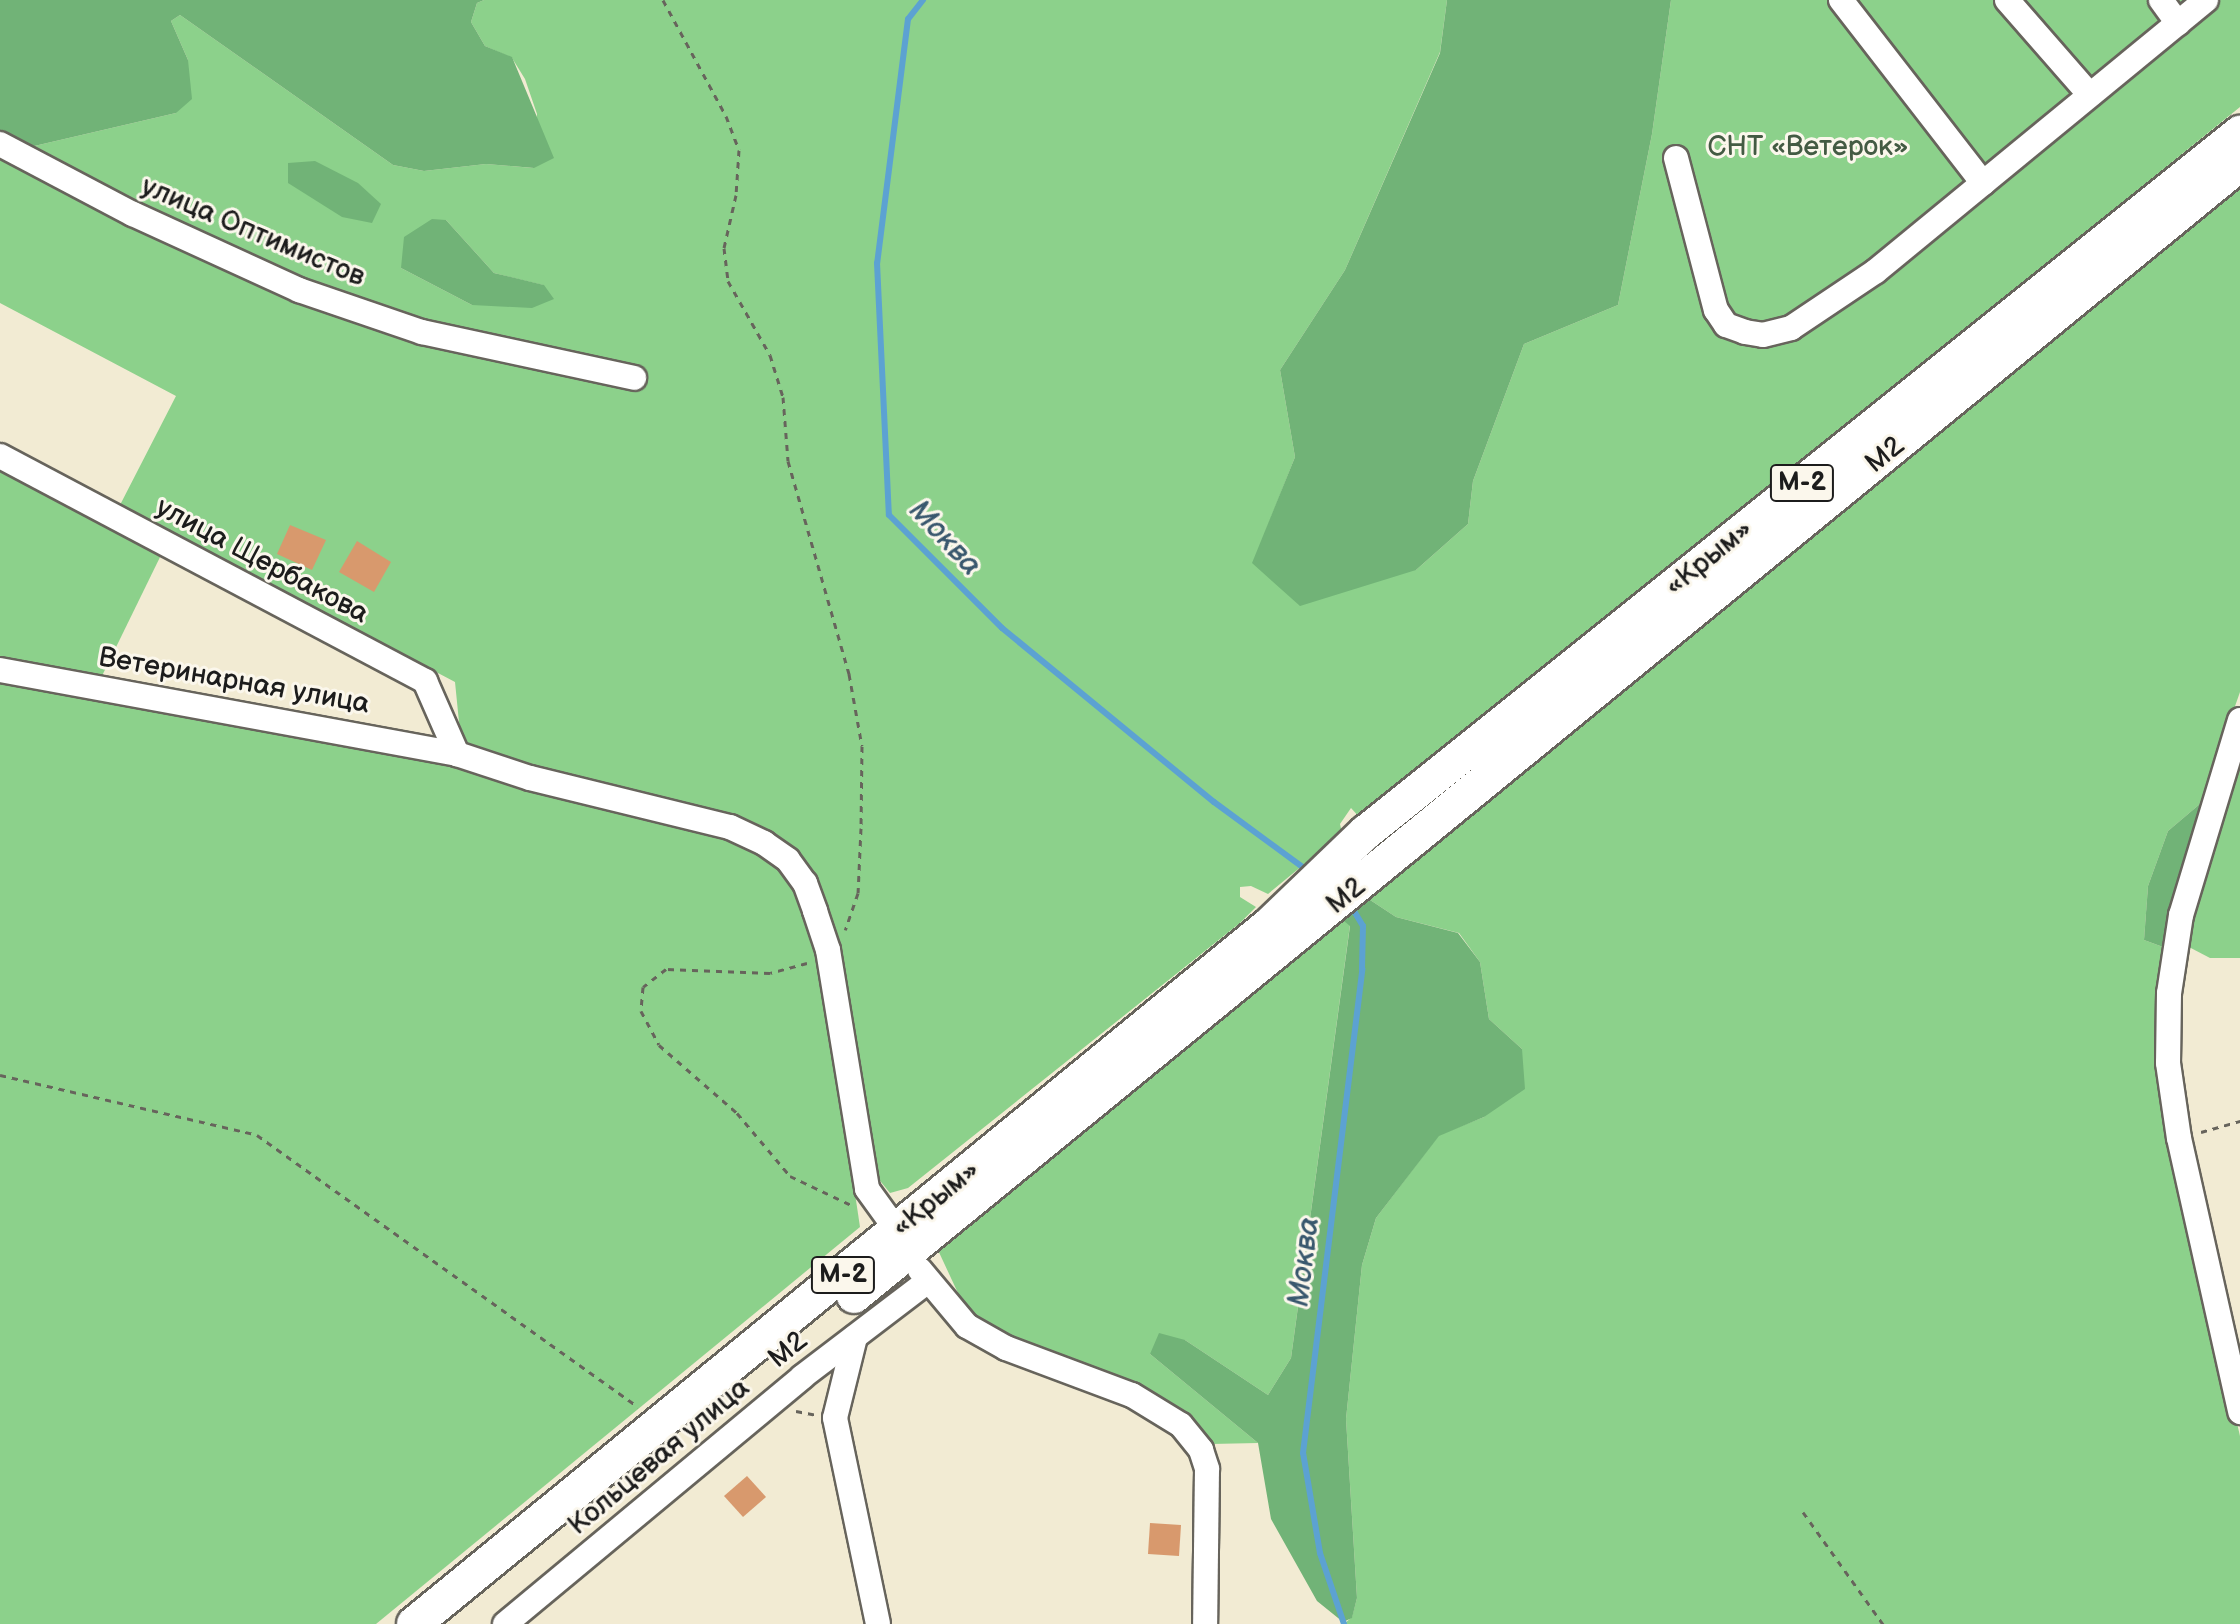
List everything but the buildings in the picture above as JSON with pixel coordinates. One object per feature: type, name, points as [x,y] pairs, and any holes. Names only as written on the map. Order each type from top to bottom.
[{"type":"highway","name":"«Крым»","points":[[414,1624],[1270,924],[1365,833],[2240,133]]},
{"type":"highway","name":"М2","points":[[450,1624],[901,1241],[2240,164]]},
{"type":"street","points":[[1841,0],[1983,183]]},
{"type":"street","points":[[2007,0],[2090,95]]},
{"type":"street","points":[[2161,0],[2178,23]]},
{"type":"street","points":[[1676,158],[1716,310],[1726,325],[1763,335],[1791,328],[1876,271],[2206,0]]},
{"type":"street","name":"улица Оптимистов","points":[[0,144],[133,214],[299,290],[422,332],[634,378]]},
{"type":"street","name":"улица Щербакова","points":[[0,456],[425,681],[457,754]]},
{"type":"street","name":"Ветеринарная улица","points":[[0,670],[457,754],[530,778],[730,827],[764,843],[788,860],[805,883],[828,950],[867,1189],[928,1281],[967,1326],[1132,1395],[1181,1425],[1201,1450],[1207,1469],[1205,1624]]},
{"type":"street","points":[[2240,720],[2181,915],[2169,993],[2168,1063],[2179,1138],[2240,1412]]},
{"type":"street","name":"Кольцевая улица","points":[[505,1624],[768,1406],[928,1281]]},
{"type":"street","points":[[855,1337],[835,1418],[878,1624]]},
{"type":"path","points":[[663,0],[726,116],[739,150],[736,195],[724,248],[728,281],[770,355],[779,383],[788,461],[849,674],[862,746],[858,893],[848,927],[820,959],[770,973],[666,969],[643,987],[641,1011],[659,1045],[737,1113],[790,1176],[859,1209]]},
{"type":"path","points":[[0,1075],[257,1135],[660,1423]]},
{"type":"path","points":[[2179,1138],[2240,1121]]},
{"type":"path","points":[[768,1406],[835,1418]]},
{"type":"path","points":[[1803,1512],[1883,1624]]},
{"type":"green space","points":[[0,0],[484,0],[477,3],[471,22],[485,46],[512,57],[554,158],[534,168],[486,164],[424,171],[393,165],[180,15],[171,21],[188,60],[192,99],[176,113],[30,147],[0,131]]},
{"type":"green space","name":"СНТ «Ветерок»","points":[[484,0],[1447,0],[1440,52],[1345,270],[1280,370],[1295,457],[1253,563],[1416,570],[1468,524],[1473,481],[1524,344],[1618,305],[1652,134],[1671,0],[2240,0],[2240,107],[1361,819],[1351,808],[1340,824],[1342,833],[1268,894],[1251,886],[1240,887],[1240,897],[1256,907],[1240,923],[908,1188],[890,1193],[872,1171],[796,857],[491,757],[461,742],[455,682],[120,505],[176,396],[0,303],[0,149],[300,286],[0,138],[0,131],[30,147],[176,113],[188,60],[171,21],[180,15],[393,165],[424,171],[486,164],[533,168],[537,114],[525,79],[512,58],[485,46],[471,22],[477,3]],"holes":[[[446,220],[494,273],[543,285],[472,305],[401,268]]]},
{"type":"green space","points":[[1447,0],[1671,0],[1652,134],[1618,305],[1524,344],[1473,481],[1468,524],[1416,570],[1300,606],[1252,563],[1295,457],[1280,370],[1345,270],[1440,53]]},
{"type":"green space","points":[[2240,159],[2240,692],[2201,803],[2168,831],[2148,886],[2144,940],[2163,947],[2155,1024],[2162,1103],[2240,1436],[2240,1624],[1344,1624],[1352,1617],[1357,1598],[1346,1419],[1362,1265],[1376,1218],[1439,1135],[1484,1117],[1522,1049],[1489,1019],[1480,962],[1459,933],[1396,917],[1358,892]]},
{"type":"green space","points":[[315,161],[358,183],[381,204],[372,223],[342,217],[288,183],[288,163]]},
{"type":"green space","points":[[432,219],[446,220],[494,273],[544,285],[554,299],[532,308],[472,305],[401,268],[404,237]]},
{"type":"green space","points":[[0,466],[163,551],[99,682],[0,665]]},
{"type":"green space","points":[[0,679],[463,769],[727,834],[774,859],[796,887],[820,959],[860,1227],[376,1624],[0,1624]]},
{"type":"green space","points":[[2240,738],[2240,958],[2210,958],[2187,946],[2212,819]]},
{"type":"green space","points":[[2201,803],[2163,947],[2144,940],[2148,886],[2168,831]]},
{"type":"green space","points":[[1358,892],[1396,917],[1458,933],[1480,962],[1489,1019],[1522,1049],[1525,1089],[1484,1117],[1439,1136],[1376,1218],[1362,1265],[1346,1419],[1357,1598],[1352,1618],[1343,1622],[1317,1601],[1271,1519],[1258,1443],[1150,1354],[1159,1333],[1185,1340],[1268,1395],[1291,1358],[1350,926],[1332,911]]},
{"type":"green space","points":[[1332,911],[1350,925],[1291,1358],[1268,1395],[1185,1340],[1150,1354],[1258,1443],[1211,1444],[971,1321],[937,1248]]},
{"type":"waterway","name":"Моква","points":[[923,0],[908,19],[877,263],[889,515],[1002,628],[1214,802],[1308,871]]},
{"type":"waterway","name":"Моква","points":[[1344,1624],[1320,1553],[1303,1453],[1362,969],[1363,926],[1350,904]]}]
